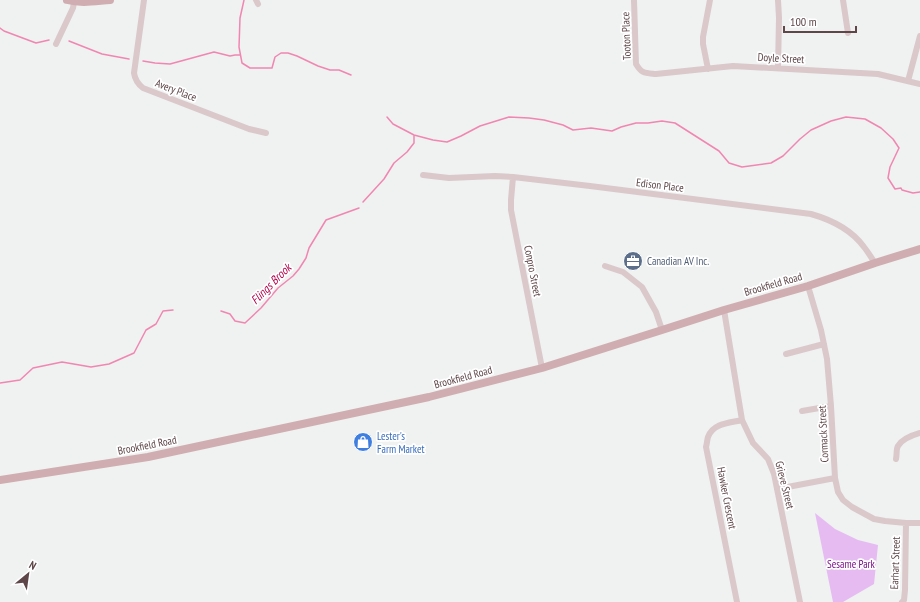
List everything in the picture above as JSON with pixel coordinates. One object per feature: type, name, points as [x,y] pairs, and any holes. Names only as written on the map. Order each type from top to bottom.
[{"type":"main road","points":[[71,1],[85,2],[110,0]]},
{"type":"main road","name":"Brookfield Road","points":[[0,480],[148,457],[429,397],[542,368],[724,310],[808,286],[920,249]]},
{"type":"street","name":"Avery Place","points":[[144,0],[134,73],[135,79],[139,84],[143,88],[242,126],[266,133]]},
{"type":"street","name":"Tooton Place","points":[[634,0],[636,64],[640,71]]},
{"type":"street","points":[[708,69],[703,44],[710,0]]},
{"type":"street","points":[[778,0],[778,68]]},
{"type":"street","points":[[843,0],[848,34]]},
{"type":"street","points":[[56,44],[73,8],[71,1]]},
{"type":"street","points":[[908,81],[920,36]]},
{"type":"street","name":"Doyle Street","points":[[640,71],[648,74],[656,74],[733,66],[778,68],[878,74],[920,84]]},
{"type":"street","name":"Edison Place","points":[[423,175],[449,178],[495,176],[513,177],[811,214],[835,222],[852,233],[864,246],[875,263]]},
{"type":"street","name":"Conpro Street","points":[[513,177],[511,200],[512,210],[542,368]]},
{"type":"street","points":[[605,266],[623,272],[642,287],[656,312],[662,330]]},
{"type":"street","name":"Cormack Street","points":[[808,286],[821,330],[827,359],[835,478],[838,492],[843,500],[852,507],[874,519],[906,523],[920,523]]},
{"type":"street","name":"Grieve Street","points":[[724,310],[742,420],[753,443],[768,459],[774,474],[800,602]]},
{"type":"street","points":[[786,354],[824,344]]},
{"type":"street","points":[[802,411],[831,406]]},
{"type":"street","name":"Hawker Crescent","points":[[737,602],[706,447],[708,436],[712,430],[719,425],[742,420]]},
{"type":"street","points":[[896,459],[898,447],[901,442],[920,433]]},
{"type":"street","points":[[777,489],[835,478]]},
{"type":"street","name":"Earhart Street","points":[[902,602],[904,600],[905,590],[906,523]]},
{"type":"green space","name":"Sesame Park","points":[[815,513],[835,529],[858,540],[878,545],[874,584],[843,602],[833,602]]},
{"type":"waterway","points":[[244,0],[240,18],[239,47],[242,63],[250,68],[272,68],[275,57],[281,53],[288,53],[318,66],[330,70],[339,70],[351,75]]},
{"type":"waterway","points":[[0,28],[4,31],[36,43],[49,40]]},
{"type":"waterway","points":[[69,41],[102,54],[129,59]]},
{"type":"waterway","points":[[143,61],[170,64],[214,52],[230,56],[240,55]]},
{"type":"waterway","points":[[387,117],[393,124],[414,135],[447,142],[480,126],[509,117],[544,120],[563,125],[573,130],[591,128],[612,131],[636,123],[662,121],[675,123],[719,151],[729,163],[742,167],[771,163],[783,156],[811,130],[831,121],[846,117],[865,119],[881,128],[893,139],[899,148],[890,167],[888,178],[895,189],[901,188],[902,190],[913,193],[920,192]]},
{"type":"waterway","name":"Flings Brook","points":[[363,202],[384,179],[394,163],[407,152],[414,143],[414,135]]},
{"type":"waterway","name":"Flings Brook","points":[[221,311],[230,314],[235,321],[245,323],[261,308],[278,288],[299,269],[306,258],[309,248],[326,220],[359,208]]},
{"type":"waterway","name":"Flings Brook","points":[[0,383],[20,380],[33,368],[62,362],[91,367],[109,364],[134,353],[146,330],[156,324],[163,311],[173,310]]},
{"type":"place","name":"Canadian AV Inc.","points":[[633,261]]},
{"type":"place","name":"Lester's Farm Market","points":[[363,442]]}]
